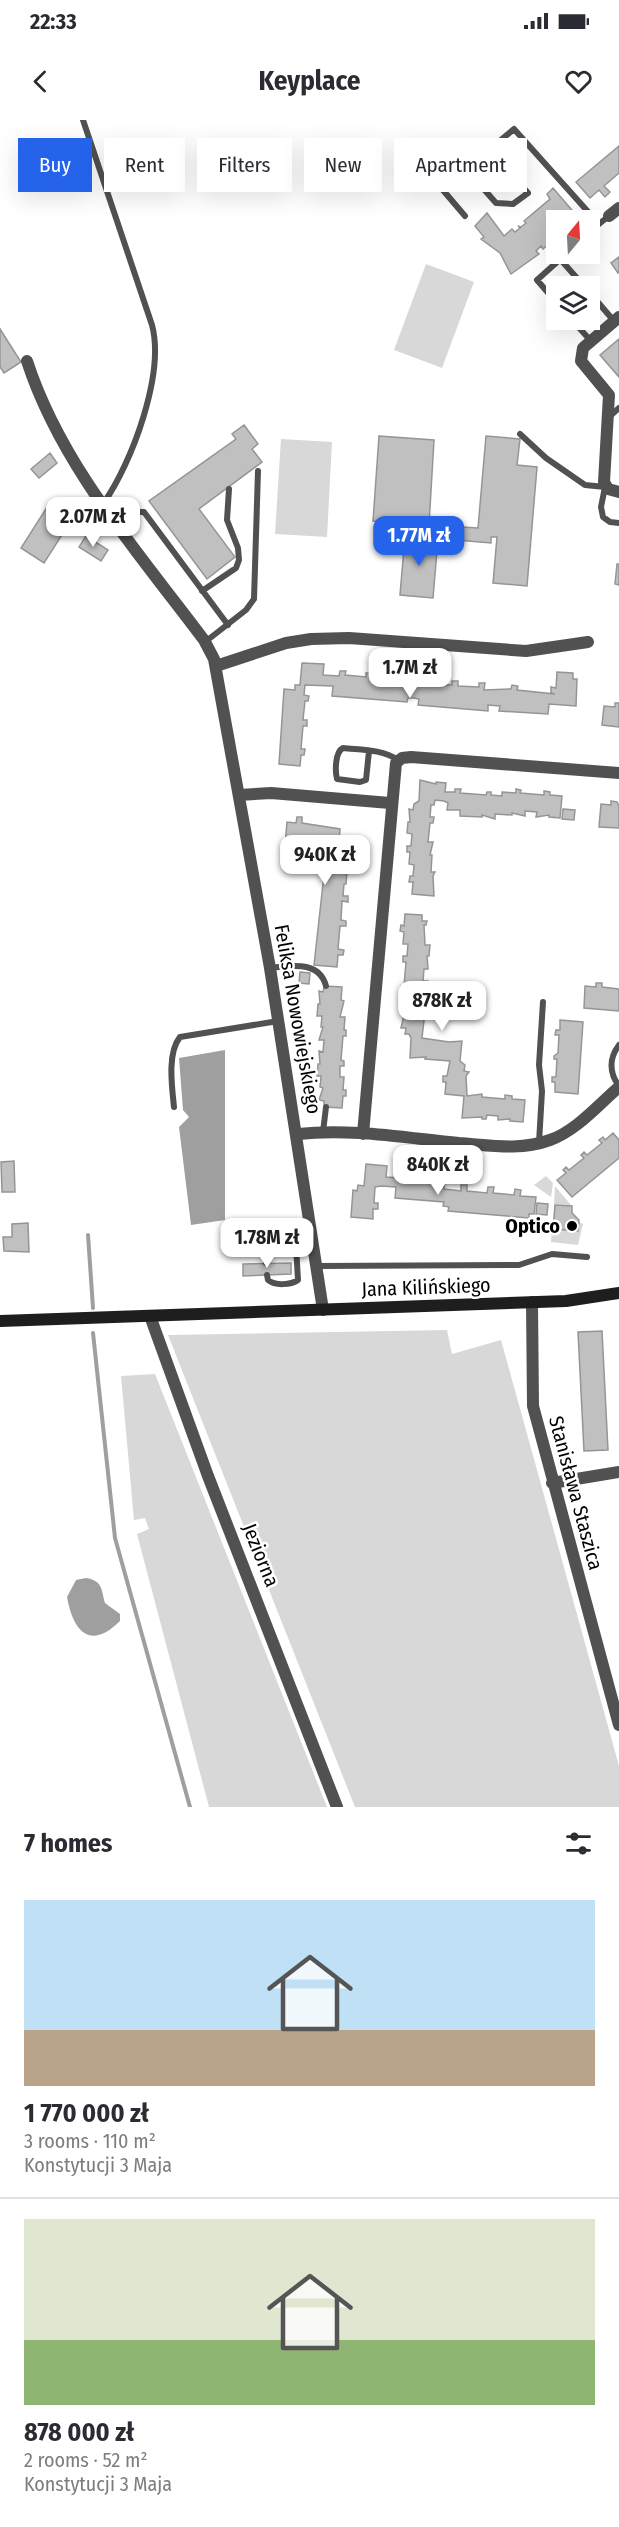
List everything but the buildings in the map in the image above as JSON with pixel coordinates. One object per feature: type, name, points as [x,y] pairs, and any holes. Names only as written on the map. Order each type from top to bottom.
[{"type":"main road","name":"Jana Kilińskiego","points":[[0,1321],[532,1302],[591,1299],[619,1293]]},
{"type":"street","points":[[617,319],[583,348],[580,358],[608,391],[609,417],[605,487],[619,492]]},
{"type":"street","name":"Feliksa Nowowiejskiego","points":[[27,361],[39,397],[57,433],[103,504],[205,642],[216,666],[298,1134],[323,1310]]},
{"type":"street","points":[[216,666],[286,643],[311,639],[349,638],[526,651],[588,642]]},
{"type":"street","points":[[363,1134],[390,803],[393,772],[398,760],[411,757],[619,773]]},
{"type":"street","points":[[240,795],[271,793],[390,803]]},
{"type":"street","points":[[298,1134],[323,1132],[363,1134],[514,1147],[539,1143],[571,1129],[619,1087]]},
{"type":"street","name":"Stanisława Staszica","points":[[532,1302],[532,1396],[552,1483],[619,1725]]},
{"type":"street","name":"Jeziorna","points":[[150,1316],[208,1476],[337,1807]]},
{"type":"street","points":[[552,1483],[619,1472]]},
{"type":"lane","points":[[83,120],[152,325],[157,357],[149,401],[117,481],[103,504]]},
{"type":"lane","points":[[503,138],[514,129],[522,138]]},
{"type":"lane","points":[[527,144],[586,210]]},
{"type":"lane","points":[[445,192],[465,216]]},
{"type":"lane","points":[[486,192],[496,203],[508,205],[527,192]]},
{"type":"lane","points":[[600,224],[614,212]]},
{"type":"lane","points":[[546,290],[537,280],[555,264]]},
{"type":"lane","points":[[564,264],[575,276]]},
{"type":"lane","points":[[600,303],[617,319]]},
{"type":"lane","points":[[581,330],[591,341]]},
{"type":"lane","points":[[609,417],[619,408]]},
{"type":"lane","points":[[520,434],[546,458],[585,485],[605,487],[601,507],[603,516],[610,522],[619,523]]},
{"type":"lane","points":[[205,642],[250,607],[254,599],[258,471]]},
{"type":"lane","points":[[202,591],[236,568],[239,560],[238,548],[227,520],[229,489]]},
{"type":"lane","points":[[118,524],[136,512],[144,513],[228,625]]},
{"type":"lane","points":[[369,751],[366,780],[360,782],[337,779],[339,749],[369,751],[387,753],[398,760]]},
{"type":"lane","points":[[270,968],[289,966],[311,968],[322,976],[326,986]]},
{"type":"lane","points":[[539,1143],[542,1091],[539,1065],[543,1002]]},
{"type":"lane","points":[[174,1107],[173,1068],[175,1047],[180,1037],[279,1021]]},
{"type":"lane","points":[[619,1045],[611,1066],[613,1077],[619,1087]]},
{"type":"lane","points":[[323,1132],[326,1107]]},
{"type":"lane","points":[[266,1263],[267,1255],[283,1234],[295,1229],[311,1227]]},
{"type":"lane","points":[[267,1275],[269,1282],[274,1284],[292,1283],[298,1280],[295,1229]]},
{"type":"lane","points":[[317,1266],[519,1265],[552,1254],[587,1257]]},
{"type":"shaded area","points":[[426,264],[474,282],[442,368],[394,350]]},
{"type":"shaded area","points":[[281,439],[332,442],[327,537],[275,534]]},
{"type":"shaded area","points":[[225,1050],[225,1220],[191,1225],[179,1127],[189,1117],[183,1110],[179,1058]]},
{"type":"shaded area","points":[[546,1176],[553,1183],[551,1197],[534,1185]]},
{"type":"shaded area","points":[[555,1186],[571,1205],[554,1204]]},
{"type":"shaded area","points":[[579,1222],[583,1224],[578,1245],[551,1242],[552,1226],[553,1229],[577,1231]]},
{"type":"shaded area","points":[[447,1330],[452,1354],[501,1340],[619,1766],[619,1807],[355,1807],[168,1335]]},
{"type":"shaded area","points":[[155,1374],[327,1807],[209,1807],[137,1534],[149,1529],[145,1518],[134,1520],[121,1376]]},
{"type":"shaded area","points":[[86,1578],[96,1581],[102,1590],[105,1603],[120,1614],[120,1621],[100,1635],[92,1636],[84,1633],[78,1627],[67,1597],[76,1580]]},
{"type":"waterway","points":[[88,1235],[93,1308]]},
{"type":"waterway","points":[[93,1333],[115,1538],[190,1807]]},
{"type":"place","name":"Optico","points":[[572,1226]]}]
